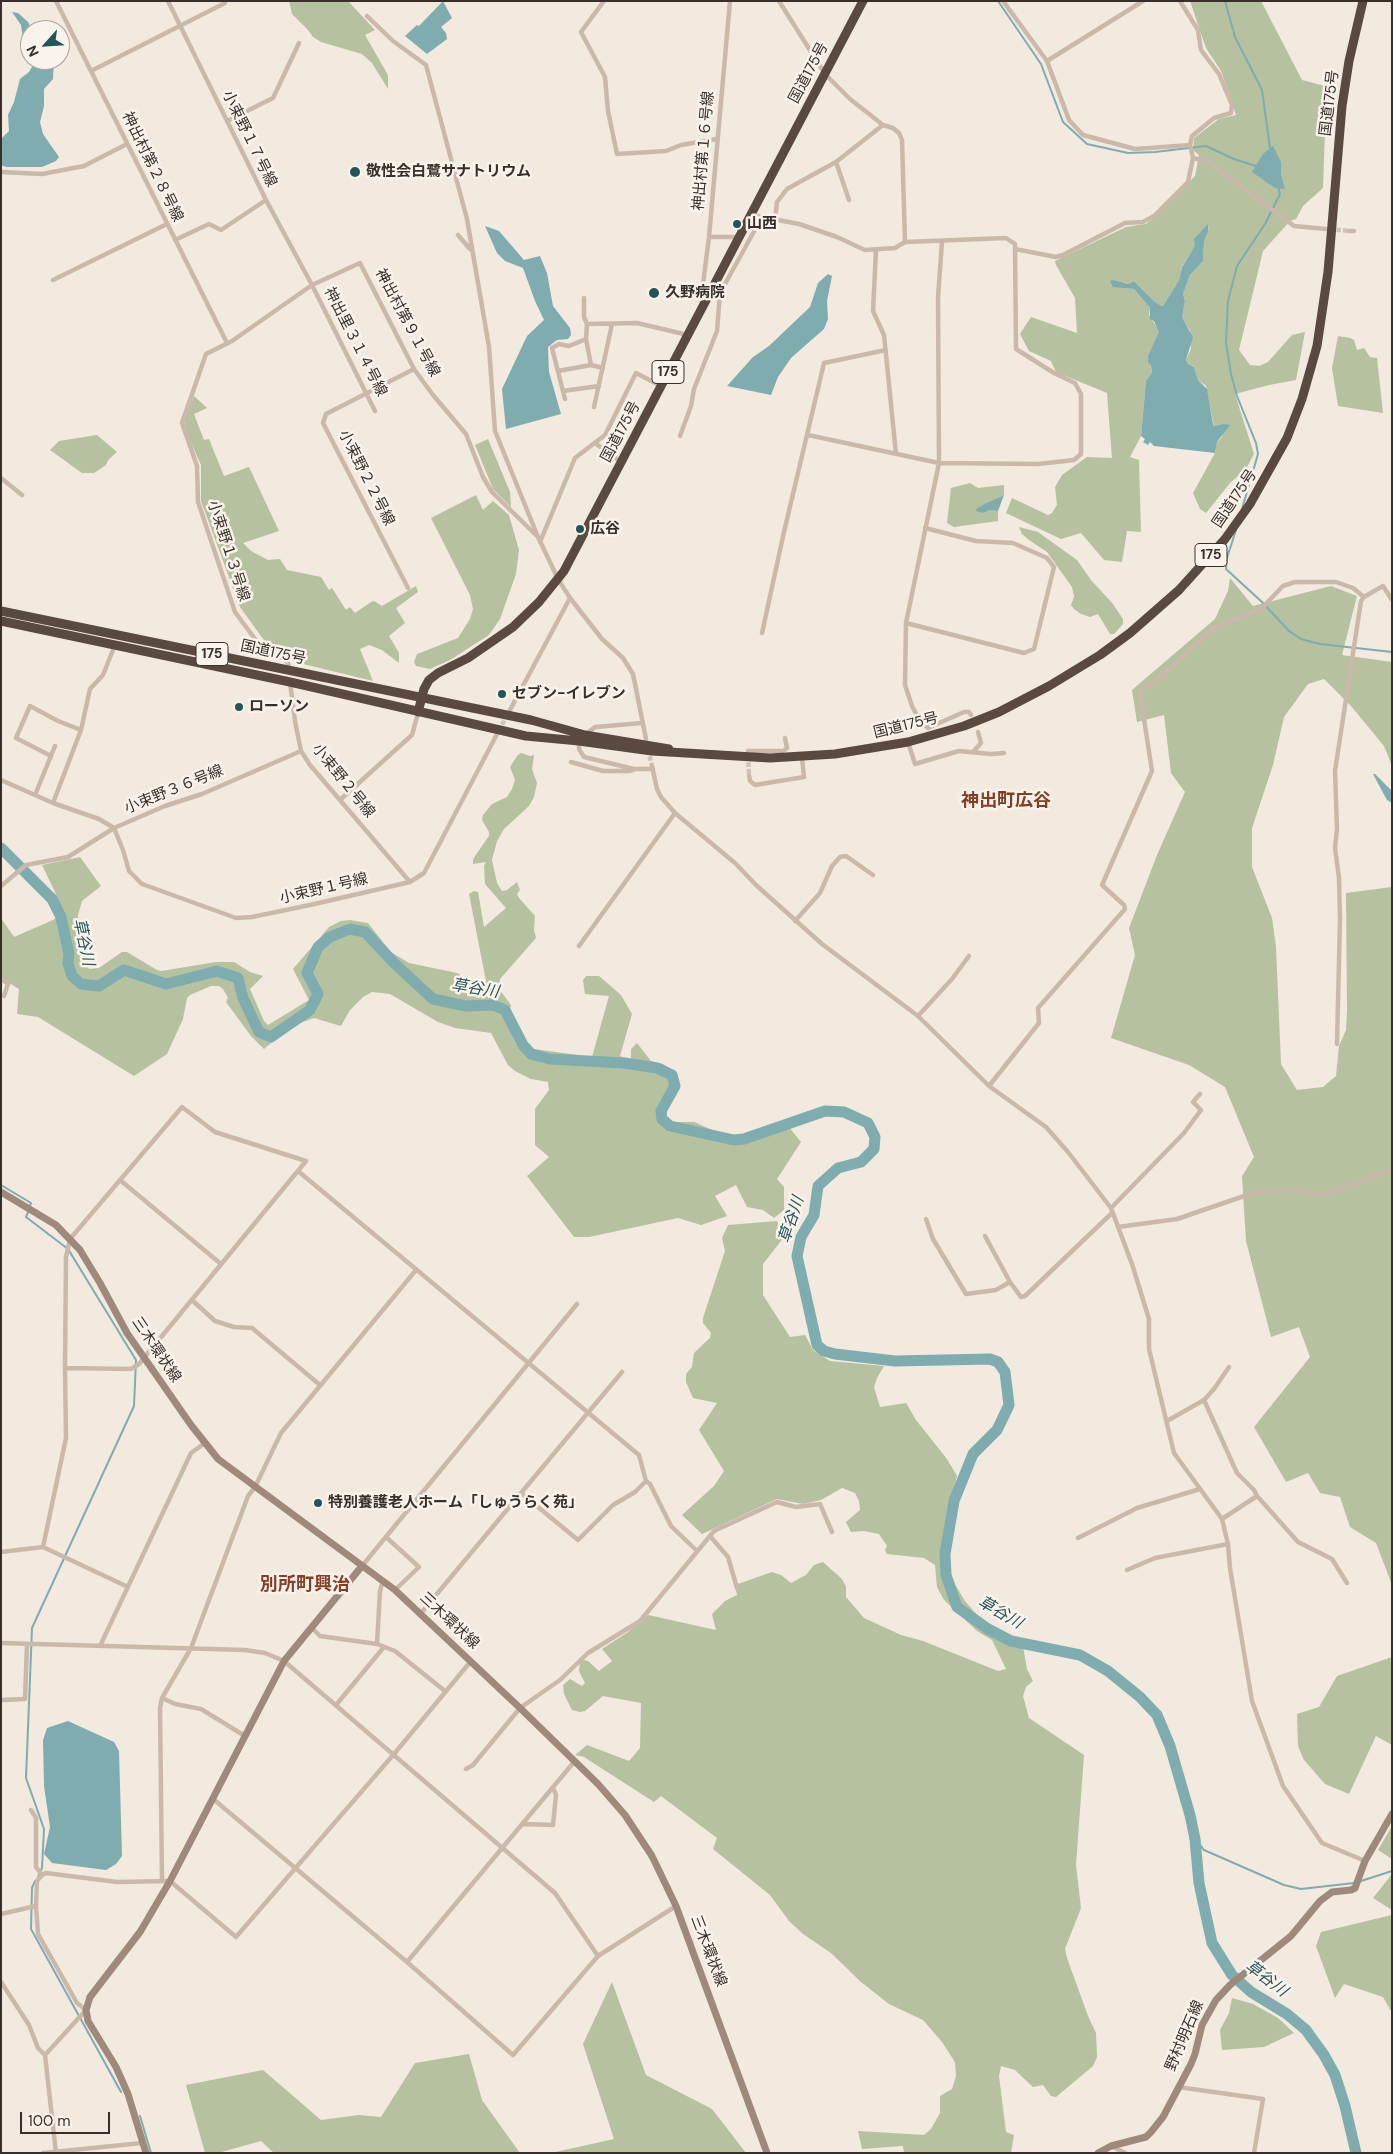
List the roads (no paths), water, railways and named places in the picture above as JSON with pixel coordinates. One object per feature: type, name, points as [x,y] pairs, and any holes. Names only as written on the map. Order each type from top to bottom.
[{"type":"highway","name":"国道175号","points":[[418,712],[429,680],[438,673],[468,658],[513,627],[539,602],[558,579],[863,1]]},
{"type":"highway","name":"国道175号","points":[[1,621],[290,682],[526,736],[582,738],[655,745],[686,753],[735,758],[802,758],[908,742],[928,732],[964,726],[1024,700],[1070,674],[1130,633],[1157,611],[1200,568],[1240,518],[1267,476],[1287,438],[1317,346],[1328,272],[1342,106],[1349,61],[1363,1]]},
{"type":"highway","name":"国道175号","points":[[1,611],[531,720],[582,738]]},
{"type":"main road","name":"三木環状線","points":[[1,1192],[49,1220],[70,1239],[89,1264],[127,1333],[218,1459],[395,1590],[520,1708],[625,1815],[652,1856],[676,1906],[768,2153]]},
{"type":"main road","points":[[146,2153],[128,2094],[116,2067],[88,2021],[86,2010],[90,1997],[140,1932],[284,1661],[362,1566]]},
{"type":"main road","name":"野村明石線","points":[[1098,2153],[1111,2146],[1146,2137],[1163,2117],[1196,2054],[1202,2025],[1208,2011],[1216,2000],[1230,1985],[1291,1936],[1320,1900],[1332,1892],[1351,1890],[1358,1881],[1365,1861],[1392,1814]]},
{"type":"street","name":"神出村第２８号線","points":[[56,1],[227,343]]},
{"type":"street","name":"小束野１７号線","points":[[168,1],[266,200],[312,285]]},
{"type":"street","points":[[604,1],[581,32],[605,77],[608,111],[617,154],[666,151],[681,145],[717,139]]},
{"type":"street","name":"神出村第１６号線","points":[[705,302],[702,292],[709,237],[730,1]]},
{"type":"street","points":[[779,1],[825,74],[850,99],[883,125],[893,128],[902,140],[905,242]]},
{"type":"street","points":[[1003,1],[1047,61],[1068,120],[1084,135],[1135,149],[1190,145]]},
{"type":"street","points":[[1047,61],[1143,1]]},
{"type":"street","points":[[1015,249],[1056,257],[1125,223],[1143,222],[1154,216],[1188,182],[1192,158],[1190,145],[1192,136],[1214,118],[1231,113],[1232,106],[1219,74],[1201,50],[1198,30],[1180,1]]},
{"type":"street","points":[[91,71],[226,3]]},
{"type":"street","points":[[366,16],[393,41],[426,65],[467,219],[489,347],[495,430],[540,542],[558,579],[570,598],[602,639],[623,658],[633,674],[646,739]]},
{"type":"street","points":[[227,121],[273,98],[299,43]]},
{"type":"street","points":[[775,220],[777,202],[787,189],[836,162],[883,125]]},
{"type":"street","points":[[1,172],[42,174],[84,166],[127,144]]},
{"type":"street","points":[[1192,158],[1207,161],[1294,226],[1326,229]]},
{"type":"street","points":[[836,162],[849,200]]},
{"type":"street","points":[[175,240],[209,224],[222,230],[266,200]]},
{"type":"street","points":[[751,214],[798,224],[837,237],[865,250],[895,248],[905,242],[1006,238],[1015,244],[1016,348],[1054,373],[1075,383],[1081,394],[1081,454],[1074,460],[1038,464],[939,463],[808,434]]},
{"type":"street","points":[[680,436],[691,406],[694,389],[717,331],[720,293],[762,217]]},
{"type":"street","points":[[53,280],[167,224]]},
{"type":"street","points":[[458,235],[471,250]]},
{"type":"street","points":[[709,237],[739,237]]},
{"type":"street","points":[[942,242],[938,298],[939,463],[906,623],[905,685],[912,706],[928,732],[964,712],[970,712],[971,715]]},
{"type":"street","points":[[876,250],[872,311],[884,335],[896,454]]},
{"type":"street","name":"小束野１３号線","points":[[289,670],[288,663],[283,658],[266,654],[235,612],[198,502],[197,466],[182,423],[206,354],[227,343],[312,285],[360,263]]},
{"type":"street","name":"神出村第９１号線","points":[[360,263],[414,369],[466,434],[483,477],[492,492],[538,537]]},
{"type":"street","name":"神出里３１４号線","points":[[312,285],[375,411]]},
{"type":"street","points":[[584,298],[584,317],[587,324],[586,338],[590,365]]},
{"type":"street","points":[[587,324],[637,323],[688,335]]},
{"type":"street","points":[[594,407],[612,324]]},
{"type":"street","points":[[565,399],[552,348],[559,344],[569,346],[586,338]]},
{"type":"street","points":[[762,633],[824,363],[886,350]]},
{"type":"street","points":[[558,370],[590,365],[602,368]]},
{"type":"street","name":"小束野２２号線","points":[[408,588],[323,423],[326,414],[414,369]]},
{"type":"street","points":[[540,542],[575,458],[605,435],[636,373],[661,386]]},
{"type":"street","points":[[563,391],[599,386]]},
{"type":"street","points":[[595,443],[621,462]]},
{"type":"street","points":[[1,478],[22,495]]},
{"type":"street","points":[[906,623],[1024,653],[1034,648],[1054,567],[1047,558],[1013,543],[976,541],[925,528]]},
{"type":"street","points":[[989,1086],[1039,1023],[1038,1008],[1125,909],[1124,905],[1102,886],[1152,772],[1140,693],[1143,688],[1154,683],[1214,628],[1261,609],[1283,586],[1295,582],[1336,582],[1352,588],[1364,597]]},
{"type":"street","points":[[1336,1044],[1340,919],[1339,878],[1335,848],[1337,829],[1334,771],[1354,634],[1361,601],[1364,597],[1383,586],[1392,600]]},
{"type":"street","points":[[510,710],[570,598]]},
{"type":"street","points":[[53,803],[81,730],[90,689],[103,675],[115,645]]},
{"type":"street","points":[[264,665],[269,661],[269,654]]},
{"type":"street","name":"小束野２号線","points":[[290,682],[294,721],[301,750],[310,765],[410,882]]},
{"type":"street","points":[[51,756],[16,738],[30,706],[58,721],[81,730]]},
{"type":"street","points":[[341,799],[412,735],[418,712]]},
{"type":"street","points":[[634,769],[584,757],[579,749],[582,738],[595,727],[642,723]]},
{"type":"street","points":[[973,752],[981,743],[978,732]]},
{"type":"street","name":"小束野１号線","points":[[114,828],[124,850],[129,871],[142,884],[236,918],[252,917],[310,905],[410,882],[424,874],[496,736]]},
{"type":"street","points":[[748,751],[783,751],[787,748],[785,738]]},
{"type":"street","points":[[908,742],[916,764],[952,752],[1004,753]]},
{"type":"street","points":[[35,795],[55,746]]},
{"type":"street","name":"小束野３６号線","points":[[1,780],[53,803],[99,819],[114,828],[165,806],[202,794],[301,750]]},
{"type":"street","points":[[749,775],[750,780],[755,785],[804,777],[802,758]]},
{"type":"street","points":[[571,762],[603,771],[629,771],[653,767],[661,798],[675,813],[735,863],[795,920],[852,968],[918,1016],[989,1086],[1046,1127],[1068,1152],[1111,1210],[1149,1319],[1149,1349],[1174,1453],[1222,1519],[1228,1544],[1230,1568],[1252,1700],[1284,1786],[1322,1843],[1365,1861]]},
{"type":"street","points":[[578,946],[675,813]]},
{"type":"street","points":[[1,886],[26,865],[68,857],[114,828]]},
{"type":"street","points":[[795,920],[820,893],[832,866],[840,857],[846,856],[874,875]]},
{"type":"street","points":[[918,1016],[952,979],[969,956]]},
{"type":"street","points":[[1,979],[8,984],[4,996]]},
{"type":"street","points":[[985,1236],[1015,1291],[1021,1298],[1026,1296],[1184,1133],[1201,1110],[1193,1102],[1200,1094]]},
{"type":"street","points":[[43,1547],[66,1438],[65,1368],[66,1257],[70,1239],[182,1107],[214,1132],[306,1160],[139,1364],[131,1369],[65,1368]]},
{"type":"street","points":[[1118,1227],[1177,1219],[1256,1192],[1295,1190],[1316,1194],[1328,1193],[1357,1184],[1392,1169]]},
{"type":"street","points":[[298,1171],[639,1456],[646,1481],[650,1484],[671,1526],[697,1551]]},
{"type":"street","points":[[120,1180],[221,1264]]},
{"type":"street","points":[[926,1219],[933,1239],[966,1294],[996,1290],[1010,1282]]},
{"type":"street","points":[[166,1881],[160,1708],[162,1698],[191,1648],[248,1496],[255,1487],[281,1433],[416,1270]]},
{"type":"street","points":[[192,1300],[214,1320],[234,1327],[252,1328],[320,1385]]},
{"type":"street","points":[[362,1566],[577,1304]]},
{"type":"street","points":[[1167,1421],[1204,1400],[1229,1367]]},
{"type":"street","points":[[421,1613],[622,1372]]},
{"type":"street","points":[[1204,1400],[1237,1474],[1254,1490],[1257,1496],[1298,1542],[1332,1559],[1347,1583]]},
{"type":"street","points":[[100,1646],[191,1454],[205,1443]]},
{"type":"street","points":[[521,1493],[578,1540],[613,1504],[635,1492],[646,1481]]},
{"type":"street","points":[[1078,1538],[1138,1508],[1200,1489]]},
{"type":"street","points":[[1222,1519],[1257,1496]]},
{"type":"street","points":[[466,1769],[473,1765],[520,1708],[560,1680],[588,1653],[640,1621],[714,1531],[777,1502],[796,1507],[820,1504],[832,1532]]},
{"type":"street","points":[[710,1536],[728,1557],[737,1588]]},
{"type":"street","points":[[386,1537],[419,1567],[395,1590]]},
{"type":"street","points":[[1127,1570],[1155,1558],[1228,1544]]},
{"type":"street","points":[[1,1552],[43,1547],[128,1587]]},
{"type":"street","points":[[376,1644],[380,1591],[383,1581]]},
{"type":"street","points":[[312,1628],[320,1636],[376,1644],[384,1647],[402,1657],[445,1691]]},
{"type":"street","points":[[1,1643],[191,1648],[265,1653],[284,1661],[556,1893],[598,1956]]},
{"type":"street","points":[[1,1700],[25,1699],[27,1644]]},
{"type":"street","points":[[336,1705],[384,1647]]},
{"type":"street","points":[[45,2055],[86,2010],[77,2004],[38,1934],[36,1906],[38,1881],[42,1875],[46,1873],[117,1882],[166,1881],[236,1937],[394,1754],[471,1661]]},
{"type":"street","points":[[162,1698],[175,1704],[201,1710],[245,1736]]},
{"type":"street","points":[[406,1962],[574,1762]]},
{"type":"street","points":[[522,1824],[553,1826],[556,1795],[553,1788]]},
{"type":"street","points":[[212,1798],[513,2055],[598,1956],[676,1906]]},
{"type":"street","points":[[31,1810],[36,1818],[36,1867],[42,1875]]},
{"type":"street","points":[[1,1914],[36,1906]]},
{"type":"street","points":[[1,1982],[29,2025],[38,2048],[45,2055],[56,2152]]},
{"type":"street","points":[[1178,2087],[1263,2099],[1254,2153]]},
{"type":"street","points":[[43,2153],[142,2143]]},
{"type":"street","points":[[1111,2146],[1125,2153]]},
{"type":"water","points":[[443,1],[452,18],[441,27],[446,33],[447,39],[427,54],[405,36],[417,25],[419,26]]},
{"type":"water","points":[[12,12],[18,13],[26,20],[20,20],[20,24]]},
{"type":"water","points":[[30,70],[53,70],[53,79],[44,89],[44,106],[40,122],[43,134],[59,157],[56,161],[42,167],[6,167],[1,165],[1,139],[9,131],[8,115],[14,102],[20,79]]},
{"type":"water","points":[[1273,146],[1281,162],[1281,175],[1285,189],[1275,188],[1252,172],[1263,154]]},
{"type":"water","points":[[1208,224],[1208,231],[1204,242],[1203,261],[1190,275],[1183,294],[1185,301],[1182,318],[1193,337],[1186,360],[1188,364],[1194,367],[1198,380],[1207,389],[1213,424],[1214,426],[1230,425],[1217,442],[1215,453],[1154,446],[1150,442],[1148,445],[1143,442],[1145,439],[1141,436],[1146,381],[1152,372],[1148,356],[1159,332],[1154,321],[1150,319],[1150,308],[1134,289],[1113,287],[1110,281],[1114,280],[1128,284],[1134,281],[1155,302],[1163,306],[1179,280],[1182,267],[1195,246],[1194,239]]},
{"type":"water","points":[[485,226],[499,231],[524,260],[540,256],[547,273],[553,306],[570,328],[571,335],[568,339],[557,340],[548,347],[549,372],[561,414],[506,429],[502,389],[527,336],[544,320],[523,268],[505,261],[497,253]]},
{"type":"water","points":[[828,274],[832,276],[827,301],[828,319],[824,329],[791,358],[778,377],[771,395],[727,386],[753,357],[769,346],[810,307],[818,283]]},
{"type":"water","points":[[1004,495],[998,511],[989,510],[983,513],[976,511],[976,509],[986,503]]},
{"type":"water","points":[[1373,774],[1392,791],[1392,803],[1387,800]]},
{"type":"water","points":[[68,1721],[114,1742],[119,1751],[122,1856],[116,1864],[106,1870],[52,1863],[44,1854],[50,1827],[44,1786],[43,1740],[47,1728]]},
{"type":"waterway","points":[[998,1],[1041,64],[1063,122],[1087,144],[1128,153],[1206,146],[1234,159],[1256,166]]},
{"type":"waterway","points":[[1225,1],[1235,37],[1262,90],[1270,148]]},
{"type":"waterway","points":[[1242,509],[1258,454],[1256,443],[1237,396],[1231,374],[1226,343],[1228,301],[1237,266],[1265,224],[1280,194],[1278,187]]},
{"type":"waterway","points":[[1236,530],[1227,558],[1226,569],[1262,602],[1289,631],[1301,639],[1320,644],[1392,652]]},
{"type":"waterway","name":"草谷川","points":[[1,848],[52,899],[61,917],[69,954],[68,963],[72,976],[81,984],[99,986],[124,970],[166,984],[217,971],[238,978],[243,998],[259,1032],[271,1037],[310,1010],[318,994],[307,973],[318,947],[330,937],[350,929],[365,932],[395,964],[433,999],[466,1006],[493,1005],[505,1010],[523,1045],[531,1054],[550,1059],[624,1063],[657,1068],[672,1075],[675,1086],[661,1111],[662,1119],[670,1126],[734,1140],[744,1139],[825,1111],[844,1112],[868,1123],[875,1137],[874,1149],[861,1162],[838,1168],[818,1186],[814,1215],[801,1237],[797,1256],[817,1345],[824,1351],[835,1354],[895,1361],[990,1359],[998,1362],[1005,1372],[1009,1405],[997,1430],[973,1454],[954,1501],[945,1554],[946,1575],[957,1607],[988,1629],[1011,1641],[1080,1655],[1108,1671],[1140,1697],[1157,1715],[1170,1746],[1190,1815],[1195,1839],[1199,1883],[1212,1943],[1232,1975],[1251,1992],[1287,2014],[1306,2030],[1324,2055],[1335,2075],[1345,2106],[1356,2153]]},
{"type":"waterway","points":[[1,1185],[31,1203],[30,1206]]},
{"type":"waterway","points":[[29,1210],[26,1217],[68,1249],[136,1360],[134,1406],[32,1628],[26,1778],[44,1829],[42,1868],[38,1877]]},
{"type":"waterway","points":[[1195,1839],[1204,1850],[1284,1885],[1301,1889],[1354,1883]]},
{"type":"waterway","points":[[1361,1881],[1392,1871]]},
{"type":"waterway","points":[[35,1881],[32,1888],[31,1929],[121,2092]]},
{"type":"waterway","points":[[140,2116],[151,2153]]},
{"type":"tunnel","points":[[1330,229],[1349,231]]},
{"type":"tunnel","points":[[496,736],[507,715]]},
{"type":"tunnel","points":[[648,750],[652,766]]},
{"type":"tunnel","points":[[748,756],[749,775]]},
{"type":"place","name":"敬性会白鷺サナトリウム","points":[[355,172]]},
{"type":"place","name":"山西","points":[[737,224]]},
{"type":"place","name":"久野病院","points":[[654,293]]},
{"type":"place","name":"広谷","points":[[580,529]]},
{"type":"place","name":"セブン-イレブン","points":[[502,694]]},
{"type":"place","name":"ローソン","points":[[239,707]]},
{"type":"place","name":"特別養護老人ホーム「しゅうらく苑」","points":[[318,1503]]},
{"type":"district","name":"神出町広谷","points":[[1006,801]]},
{"type":"district","name":"別所町興治","points":[[305,1585]]}]
